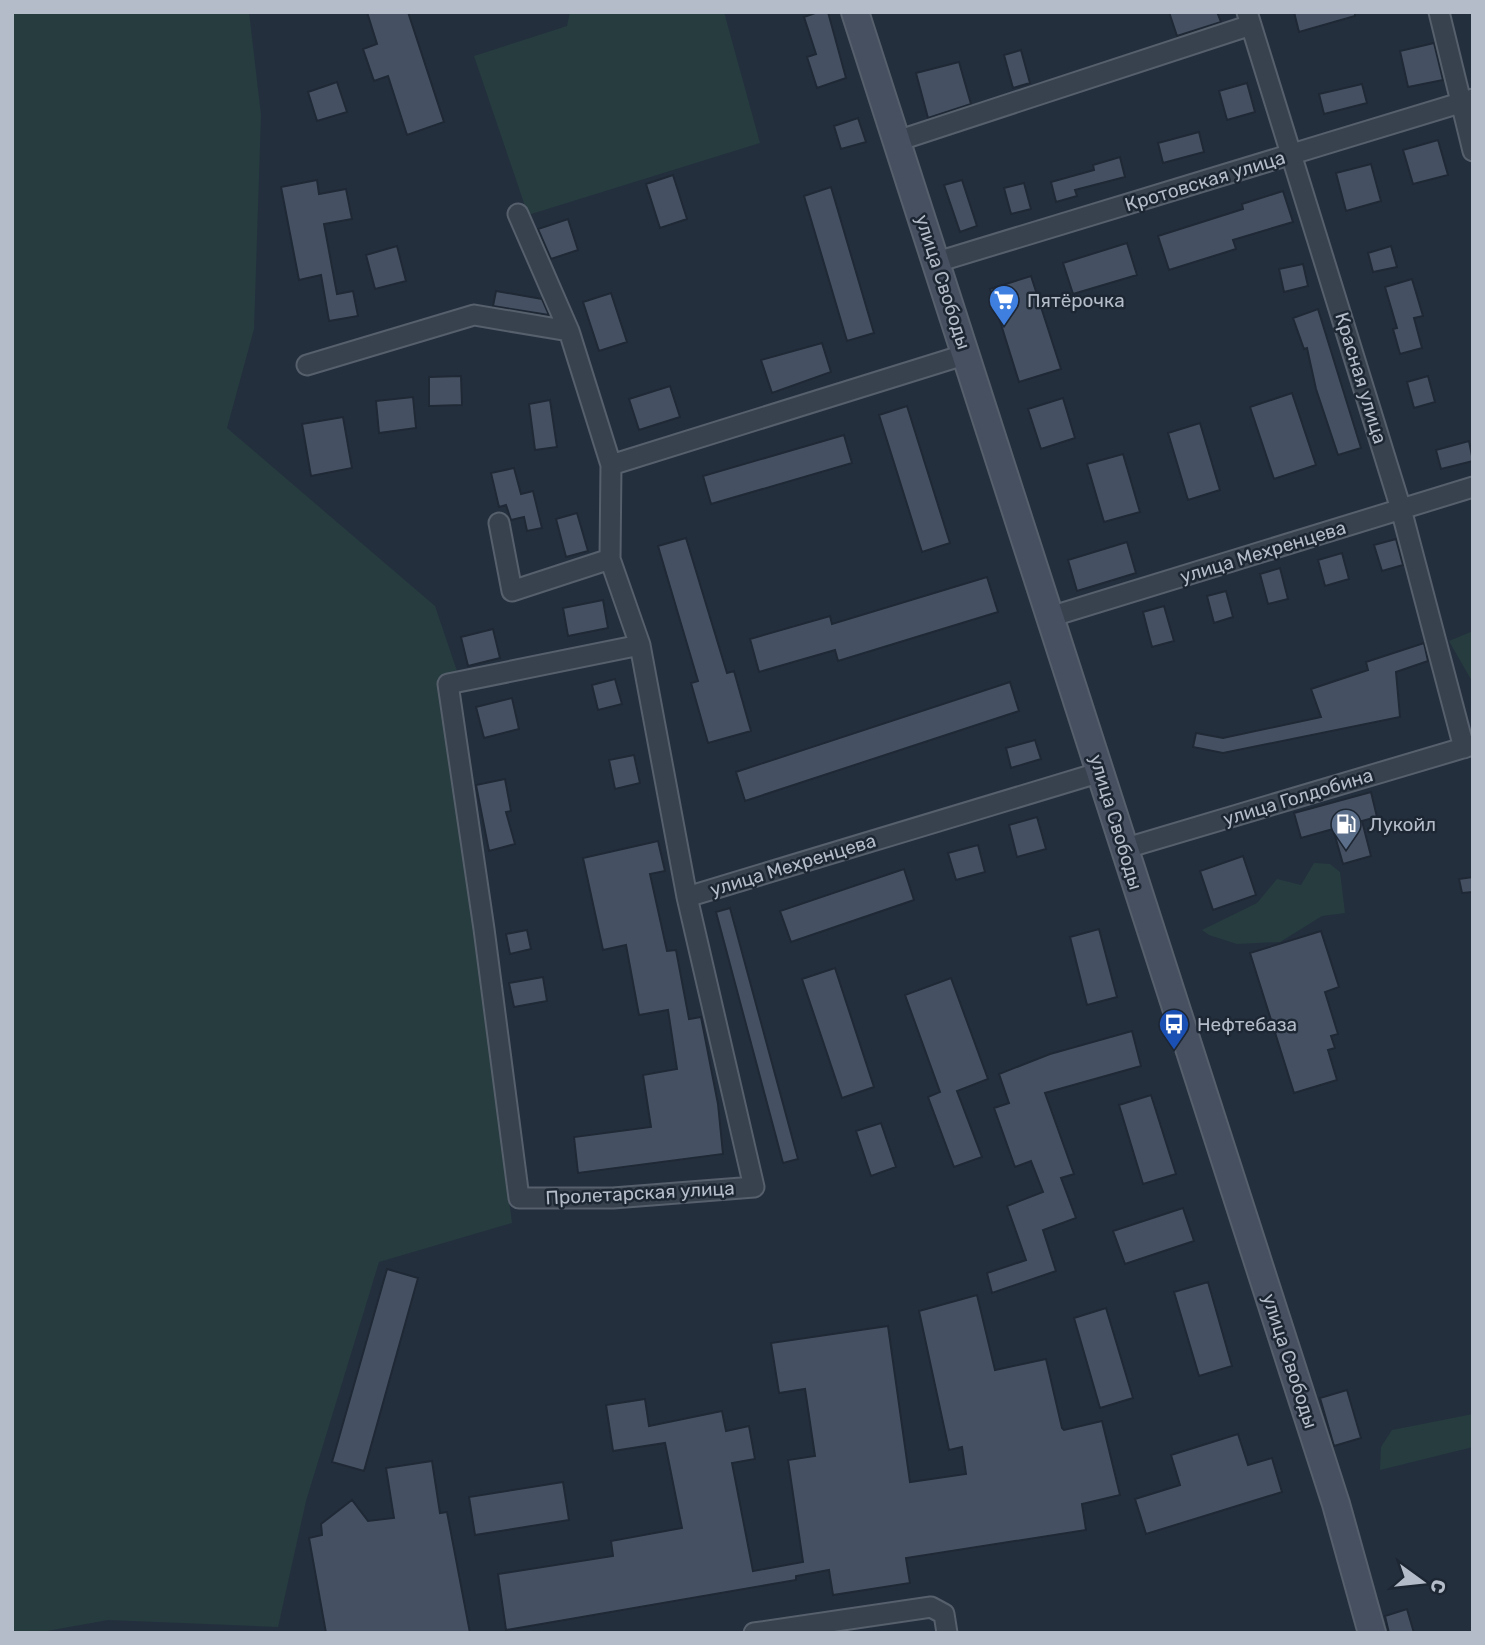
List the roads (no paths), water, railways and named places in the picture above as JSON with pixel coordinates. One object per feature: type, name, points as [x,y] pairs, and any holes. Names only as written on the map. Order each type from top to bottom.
[{"type":"main road","name":"улица Свободы","points":[[855,12],[1053,616],[1122,849],[1320,1453],[1372,1633]]},
{"type":"street","points":[[1439,12],[1468,101],[1473,151]]},
{"type":"street","points":[[897,141],[1249,19]]},
{"type":"street","name":"Красная улица","points":[[1249,19],[1401,509],[1468,746]]},
{"type":"street","name":"Кротовская улица","points":[[937,262],[1468,101]]},
{"type":"street","name":"Пролетарская улица","points":[[518,214],[569,331],[611,466],[610,559],[640,645],[687,897],[754,1187],[613,1198],[519,1198],[484,929],[447,684],[640,645]]},
{"type":"street","points":[[307,365],[474,315],[569,331]]},
{"type":"street","points":[[611,466],[967,354]]},
{"type":"street","name":"улица Мехренцева","points":[[1053,616],[1473,486]]},
{"type":"street","points":[[499,523],[512,591],[610,559]]},
{"type":"street","name":"улица Голдобина","points":[[1122,849],[1468,746]]},
{"type":"street","name":"улица Мехренцева","points":[[687,897],[1101,772]]},
{"type":"street","points":[[754,1633],[930,1607],[946,1623]]},
{"type":"place","name":"Пятёрочка","points":[[1004,327]]},
{"type":"place","name":"Лукойл","points":[[1346,851]]},
{"type":"place","name":"Нефтебаза","points":[[1174,1051]]}]
